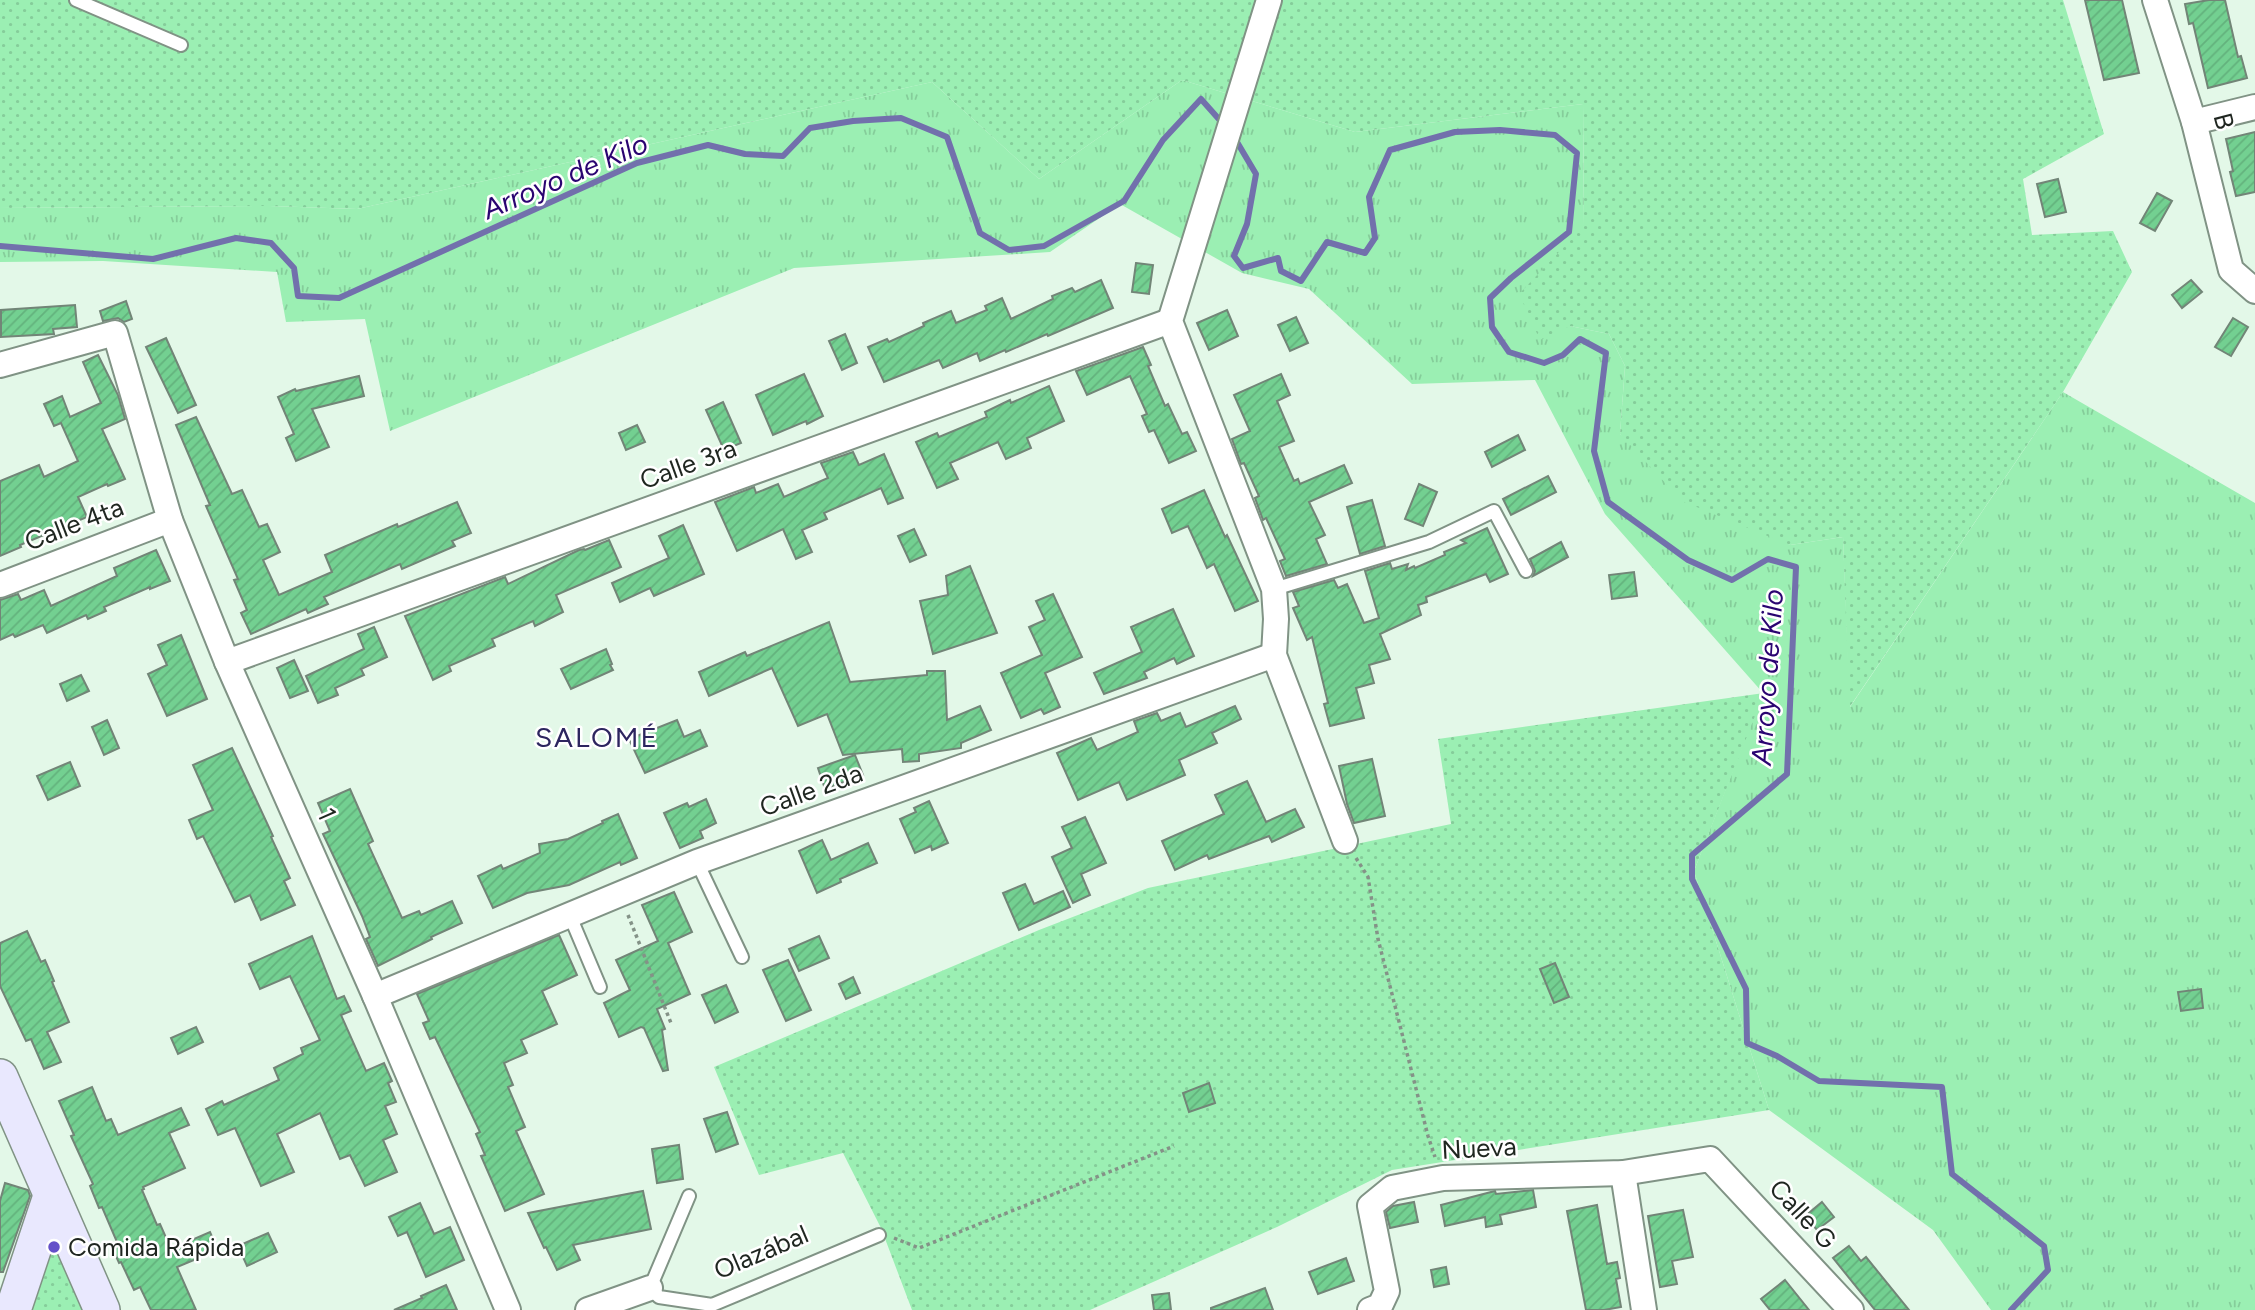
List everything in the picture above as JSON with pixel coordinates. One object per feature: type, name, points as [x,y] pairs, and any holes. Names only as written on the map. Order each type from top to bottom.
[{"type":"street","points":[[1269,0],[1170,321],[1275,589],[1274,655],[1345,841]]},
{"type":"street","name":"B","points":[[2155,0],[2194,122],[2231,270],[2255,291]]},
{"type":"street","points":[[2194,122],[2255,107]]},
{"type":"street","name":"Calle 3ra","points":[[227,662],[1170,321]]},
{"type":"street","name":"1","points":[[0,365],[115,333],[170,520],[227,662],[375,996],[508,1310]]},
{"type":"street","name":"Calle 4ta","points":[[0,585],[170,520]]},
{"type":"street","name":"Calle 2da","points":[[375,996],[697,862],[1274,655]]},
{"type":"street","points":[[2,1084],[102,1310]]},
{"type":"street","name":"Nueva","points":[[1370,1310],[1380,1306],[1387,1291],[1370,1206],[1392,1188],[1443,1178],[1623,1173],[1710,1159]]},
{"type":"street","name":"Calle G","points":[[1710,1159],[1851,1310]]},
{"type":"street","points":[[1623,1173],[1644,1310]]},
{"type":"street","points":[[13,1310],[51,1196]]},
{"type":"street","points":[[588,1310],[650,1288]]},
{"type":"lane","points":[[76,0],[181,45]]},
{"type":"lane","points":[[1275,589],[1429,542],[1494,511],[1526,571]]},
{"type":"lane","points":[[697,862],[742,957]]},
{"type":"lane","points":[[570,916],[600,987]]},
{"type":"lane","points":[[650,1288],[689,1196]]},
{"type":"lane","name":"Olazábal","points":[[650,1288],[659,1297],[712,1305],[879,1235]]},
{"type":"path","points":[[1345,841],[1368,877],[1378,939],[1428,1136],[1443,1178]]},
{"type":"path","points":[[620,893],[671,1023]]},
{"type":"path","points":[[879,1235],[899,1239],[919,1248],[1174,1146]]},
{"type":"green space","points":[[0,0],[2063,0],[2104,134],[2023,179],[2032,235],[2113,231],[2132,272],[2063,392],[1849,708],[1843,537],[1790,545],[1682,501],[1620,434],[1625,366],[1609,334],[1570,326],[1540,340],[1519,294],[1584,226],[1583,104],[1355,132],[1182,80],[1039,179],[932,82],[357,209],[270,206],[0,208]]},
{"type":"green space","points":[[1182,80],[1355,132],[1583,104],[1584,226],[1570,326],[1609,334],[1625,366],[1620,434],[1790,545],[1843,537],[1850,707],[2063,392],[2255,503],[2255,1310],[1991,1310],[1933,1230],[1769,1110],[1694,871],[1763,693],[1605,514],[1535,380],[1412,384],[1309,289],[1242,273],[1120,204],[1050,252],[794,268],[390,431],[365,319],[286,322],[277,272],[103,261],[0,262],[0,208],[270,206],[357,209],[932,82],[1039,179]]},
{"type":"green space","points":[[1764,693],[1694,871],[1769,1110],[1392,1170],[1277,1227],[1090,1310],[912,1310],[881,1228],[843,1153],[759,1175],[714,1067],[1039,930],[1148,888],[1451,824],[1438,739]]},
{"type":"green space","points":[[52,1229],[88,1310],[29,1310]]},
{"type":"building","points":[[2085,0],[2122,0],[2139,73],[2104,80]]},
{"type":"building","points":[[2225,0],[2238,57],[2241,56],[2247,78],[2208,88],[2193,23],[2189,24],[2185,4]]},
{"type":"building","points":[[2255,132],[2255,192],[2236,196],[2226,139]]},
{"type":"building","points":[[2058,179],[2066,212],[2045,217],[2037,184]]},
{"type":"building","points":[[2157,193],[2172,201],[2155,231],[2140,223]]},
{"type":"building","points":[[1136,263],[1153,265],[1149,294],[1132,292]]},
{"type":"building","points":[[1101,280],[1113,308],[980,361],[977,353],[943,368],[939,360],[884,382],[868,347],[887,339],[889,342],[951,311],[956,323],[987,310],[985,306],[1002,298],[1011,319],[1053,299],[1052,296],[1072,288],[1075,292]]},
{"type":"building","points":[[2191,280],[2202,292],[2182,308],[2172,295]]},
{"type":"building","points":[[126,301],[132,319],[124,322],[118,318],[103,321],[100,311]]},
{"type":"building","points":[[75,305],[77,327],[53,329],[54,334],[1,337],[1,310]]},
{"type":"building","points":[[1227,310],[1238,336],[1209,350],[1197,323]]},
{"type":"building","points":[[1296,317],[1308,343],[1290,351],[1278,325]]},
{"type":"building","points":[[2233,318],[2248,327],[2231,356],[2215,347]]},
{"type":"building","points":[[845,334],[857,363],[842,370],[829,341]]},
{"type":"building","points":[[166,338],[196,405],[178,413],[146,347]]},
{"type":"building","points":[[1143,347],[1165,406],[1168,404],[1182,434],[1187,432],[1196,451],[1169,463],[1154,430],[1149,432],[1142,416],[1147,414],[1130,376],[1087,395],[1076,371]]},
{"type":"building","points":[[98,355],[118,395],[125,419],[102,429],[125,479],[78,497],[87,517],[0,556],[0,481],[39,465],[44,477],[78,461],[61,423],[54,426],[44,404],[62,396],[70,417],[101,403],[83,362]]},
{"type":"building","points":[[804,374],[823,416],[773,435],[756,395]]},
{"type":"building","points":[[1281,374],[1290,395],[1277,401],[1294,441],[1279,447],[1294,481],[1298,479],[1300,484],[1344,465],[1352,483],[1309,502],[1325,535],[1316,539],[1327,564],[1286,576],[1280,561],[1285,559],[1266,518],[1263,520],[1255,498],[1259,496],[1244,463],[1241,464],[1232,439],[1250,431],[1234,395]]},
{"type":"building","points":[[359,376],[364,396],[312,409],[329,447],[296,461],[286,438],[294,434],[278,397],[295,389],[296,391]]},
{"type":"building","points":[[1049,386],[1064,421],[1027,438],[1031,448],[1006,459],[998,442],[950,463],[958,479],[937,488],[916,442],[937,433],[939,437],[987,417],[985,412]]},
{"type":"building","points":[[723,402],[741,443],[724,450],[706,410]]},
{"type":"building","points":[[196,417],[232,494],[242,490],[259,527],[267,524],[280,552],[263,560],[279,595],[332,572],[325,555],[457,502],[471,533],[452,541],[455,546],[402,569],[400,564],[324,597],[328,604],[308,613],[306,609],[251,634],[241,613],[247,610],[234,580],[238,579],[206,506],[210,505],[176,425]]},
{"type":"building","points":[[637,425],[645,442],[626,450],[619,433]]},
{"type":"building","points":[[1518,435],[1525,450],[1492,467],[1485,452]]},
{"type":"building","points":[[853,452],[859,465],[884,454],[903,498],[888,504],[881,488],[824,513],[827,519],[802,530],[812,552],[796,559],[783,529],[737,551],[715,502],[754,487],[756,493],[778,484],[784,497],[828,478],[821,463]]},
{"type":"building","points":[[1548,476],[1556,492],[1511,515],[1503,499]]},
{"type":"building","points":[[1419,484],[1437,492],[1423,526],[1405,519]]},
{"type":"building","points":[[1204,490],[1258,601],[1235,611],[1214,564],[1207,568],[1188,526],[1172,533],[1162,509]]},
{"type":"building","points":[[1372,500],[1385,546],[1360,554],[1347,507]]},
{"type":"building","points":[[683,525],[704,574],[654,596],[650,588],[620,602],[612,583],[669,558],[659,536]]},
{"type":"building","points":[[1487,528],[1508,574],[1490,582],[1486,574],[1426,597],[1427,602],[1418,605],[1421,615],[1380,634],[1390,659],[1369,665],[1374,683],[1356,688],[1364,718],[1330,726],[1324,704],[1328,703],[1312,637],[1307,640],[1293,608],[1299,606],[1293,592],[1334,580],[1338,588],[1347,584],[1364,623],[1379,618],[1365,571],[1390,563],[1392,569],[1408,564],[1406,570],[1414,566],[1415,568],[1445,555],[1444,552],[1466,543],[1461,540]]},
{"type":"building","points":[[914,529],[926,555],[910,562],[898,536]]},
{"type":"building","points":[[609,540],[621,567],[556,595],[563,612],[535,626],[533,621],[492,639],[495,646],[449,666],[451,671],[433,680],[405,616],[505,577],[508,584],[579,550]]},
{"type":"building","points":[[1561,542],[1568,557],[1533,576],[1535,571],[1530,559]]},
{"type":"building","points":[[156,550],[170,581],[104,607],[106,611],[88,619],[86,615],[47,633],[43,625],[15,637],[13,634],[0,640],[0,600],[18,594],[21,600],[44,590],[51,606],[117,576],[114,568]]},
{"type":"building","points":[[970,566],[997,633],[933,654],[920,601],[948,595],[946,576]]},
{"type":"building","points":[[1634,572],[1637,596],[1612,599],[1609,575]]},
{"type":"building","points":[[1053,594],[1082,657],[1045,673],[1060,707],[1044,714],[1041,709],[1021,718],[1001,673],[1042,655],[1029,627],[1045,620],[1036,601]]},
{"type":"building","points":[[1173,609],[1194,656],[1177,664],[1174,658],[1144,672],[1147,678],[1104,694],[1094,673],[1142,652],[1131,627]]},
{"type":"building","points":[[829,622],[850,682],[945,671],[947,720],[980,706],[991,730],[961,743],[961,748],[919,754],[919,761],[903,762],[902,749],[843,755],[827,714],[798,726],[772,668],[709,696],[699,672],[745,652],[747,656]]},
{"type":"building","points":[[374,627],[387,657],[361,669],[364,675],[335,688],[338,695],[318,703],[306,676],[364,649],[358,634]]},
{"type":"building","points":[[181,635],[207,699],[167,716],[148,674],[167,665],[158,645]]},
{"type":"building","points":[[606,649],[613,670],[571,689],[561,669]]},
{"type":"building","points":[[294,660],[308,691],[290,698],[277,668]]},
{"type":"building","points":[[81,675],[89,691],[67,701],[60,684]]},
{"type":"building","points":[[1235,706],[1241,719],[1212,733],[1217,743],[1179,760],[1185,775],[1127,800],[1119,782],[1078,800],[1057,753],[1091,738],[1097,750],[1138,732],[1134,721],[1157,713],[1161,721],[1180,713],[1186,727]]},
{"type":"building","points":[[107,720],[119,748],[104,755],[92,727]]},
{"type":"building","points":[[677,720],[684,737],[700,730],[707,746],[645,773],[629,739]]},
{"type":"building","points":[[232,748],[290,878],[284,881],[295,905],[261,920],[250,895],[235,902],[203,836],[197,839],[189,820],[213,810],[193,765]]},
{"type":"building","points":[[855,755],[863,775],[825,789],[818,768]]},
{"type":"building","points":[[1372,759],[1385,816],[1354,823],[1339,766]]},
{"type":"building","points":[[70,762],[80,786],[48,800],[37,776]]},
{"type":"building","points":[[1247,781],[1266,822],[1295,809],[1304,827],[1272,842],[1269,836],[1209,859],[1207,855],[1175,870],[1162,841],[1224,814],[1215,795]]},
{"type":"building","points":[[350,789],[373,841],[368,844],[402,918],[419,911],[421,915],[452,901],[462,923],[378,966],[366,939],[370,937],[362,916],[323,834],[330,831],[318,803]]},
{"type":"building","points":[[706,799],[716,823],[700,831],[703,838],[680,848],[664,813],[687,803],[689,807]]},
{"type":"building","points":[[929,801],[948,843],[915,853],[900,819],[916,812],[914,808]]},
{"type":"building","points":[[618,814],[637,858],[621,865],[620,862],[569,885],[527,893],[493,908],[478,876],[501,865],[503,869],[540,853],[539,844],[568,839]]},
{"type":"building","points":[[1085,817],[1106,863],[1081,874],[1090,895],[1073,903],[1052,857],[1072,848],[1062,827]]},
{"type":"building","points":[[822,840],[831,860],[868,843],[877,863],[840,879],[841,882],[817,893],[799,851]]},
{"type":"building","points":[[1025,884],[1034,904],[1063,891],[1070,907],[1019,930],[1003,893]]},
{"type":"building","points":[[674,892],[692,932],[668,943],[690,994],[657,1009],[665,1029],[662,1030],[668,1070],[663,1071],[644,1028],[619,1037],[604,1003],[630,990],[616,960],[658,941],[642,905]]},
{"type":"building","points":[[27,931],[41,962],[45,960],[69,1022],[47,1032],[61,1062],[44,1069],[31,1039],[26,1041],[0,986],[0,943]]},
{"type":"building","points":[[559,935],[577,975],[542,991],[557,1024],[521,1040],[527,1053],[504,1063],[513,1085],[508,1087],[525,1127],[516,1131],[544,1194],[505,1211],[481,1156],[485,1155],[476,1134],[480,1132],[435,1037],[430,1039],[423,1023],[429,1021],[417,994]]},
{"type":"building","points":[[312,936],[337,999],[344,996],[351,1011],[341,1015],[366,1071],[384,1063],[392,1081],[388,1083],[396,1102],[385,1106],[397,1134],[383,1140],[397,1172],[365,1186],[350,1155],[340,1159],[320,1113],[277,1134],[294,1172],[261,1186],[235,1128],[218,1135],[206,1109],[222,1101],[224,1105],[279,1080],[274,1068],[303,1054],[301,1048],[320,1040],[290,976],[260,989],[249,964]]},
{"type":"building","points":[[819,936],[829,958],[799,971],[789,949]]},
{"type":"building","points":[[788,960],[811,1010],[786,1021],[763,970]]},
{"type":"building","points":[[1555,963],[1569,997],[1554,1003],[1540,969]]},
{"type":"building","points":[[853,977],[860,993],[846,999],[839,984]]},
{"type":"building","points":[[726,985],[738,1012],[715,1023],[702,995]]},
{"type":"building","points":[[2201,989],[2203,1008],[2181,1011],[2178,992]]},
{"type":"building","points":[[196,1027],[203,1042],[178,1054],[171,1038]]},
{"type":"building","points":[[1209,1083],[1215,1103],[1189,1112],[1183,1093]]},
{"type":"building","points":[[92,1087],[106,1121],[111,1119],[118,1135],[181,1108],[189,1125],[169,1133],[185,1168],[143,1187],[142,1190],[171,1249],[210,1232],[218,1250],[177,1267],[196,1310],[151,1310],[140,1287],[134,1290],[121,1262],[119,1263],[111,1245],[117,1242],[102,1207],[99,1208],[90,1186],[93,1184],[71,1136],[74,1135],[59,1101]]},
{"type":"building","points":[[727,1112],[738,1144],[716,1152],[704,1119]]},
{"type":"building","points":[[679,1145],[683,1179],[657,1183],[652,1149]]},
{"type":"building","points":[[5,1183],[28,1190],[30,1196],[3,1272],[0,1272],[0,1201]]},
{"type":"building","points":[[1533,1190],[1536,1207],[1500,1215],[1502,1224],[1486,1227],[1485,1217],[1445,1226],[1441,1205],[1495,1191],[1496,1194]]},
{"type":"building","points":[[643,1191],[651,1229],[573,1245],[580,1260],[557,1270],[528,1213]]},
{"type":"building","points":[[1414,1202],[1418,1222],[1390,1228],[1386,1212],[1393,1206]]},
{"type":"building","points":[[1822,1202],[1834,1217],[1817,1230],[1805,1216]]},
{"type":"building","points":[[420,1203],[434,1234],[450,1227],[464,1260],[426,1277],[407,1232],[398,1236],[389,1217]]},
{"type":"building","points":[[1597,1205],[1607,1264],[1617,1262],[1620,1278],[1616,1279],[1621,1307],[1586,1310],[1567,1211]]},
{"type":"building","points":[[1683,1210],[1693,1257],[1672,1261],[1677,1284],[1660,1287],[1648,1216]]},
{"type":"building","points":[[268,1233],[277,1252],[247,1266],[238,1246]]},
{"type":"building","points":[[1849,1246],[1861,1261],[1866,1257],[1909,1310],[1875,1310],[1833,1258]]},
{"type":"building","points":[[1346,1258],[1354,1281],[1318,1294],[1309,1272]]},
{"type":"building","points":[[1446,1267],[1449,1284],[1434,1287],[1431,1270]]},
{"type":"building","points":[[1785,1280],[1809,1310],[1770,1310],[1761,1299]]},
{"type":"building","points":[[446,1285],[457,1310],[394,1310],[422,1298],[421,1296]]},
{"type":"building","points":[[1265,1288],[1273,1310],[1211,1310],[1211,1308]]},
{"type":"building","points":[[1169,1293],[1171,1310],[1154,1310],[1152,1295]]},
{"type":"waterway","name":"Arroyo de Kilo","points":[[0,246],[153,259],[236,238],[271,243],[294,268],[298,296],[339,298],[637,163],[708,145],[745,154],[783,156],[810,128],[853,121],[901,118],[947,137],[980,233],[1009,250],[1044,246],[1124,201],[1163,140],[1201,99],[1225,126]]},
{"type":"waterway","name":"Arroyo de Kilo","points":[[1234,137],[1256,174],[1247,224],[1234,256],[1243,268],[1278,258],[1281,271],[1301,281],[1327,242],[1365,253],[1375,238],[1369,197],[1390,150],[1455,132],[1500,130],[1555,135],[1577,153],[1569,232],[1490,298],[1492,327],[1509,352],[1544,363],[1563,355],[1580,339],[1606,353],[1594,451],[1608,502],[1688,560],[1732,580],[1768,559],[1796,567],[1787,774],[1692,855],[1692,879],[1746,989],[1747,1043],[1777,1056],[1819,1081],[1942,1087],[1952,1174],[2044,1246],[2048,1270],[2011,1310]]},
{"type":"place","name":"Comida Rápida","points":[[54,1247]]},
{"type":"district","name":"SALOMÉ","points":[[597,737]]}]
